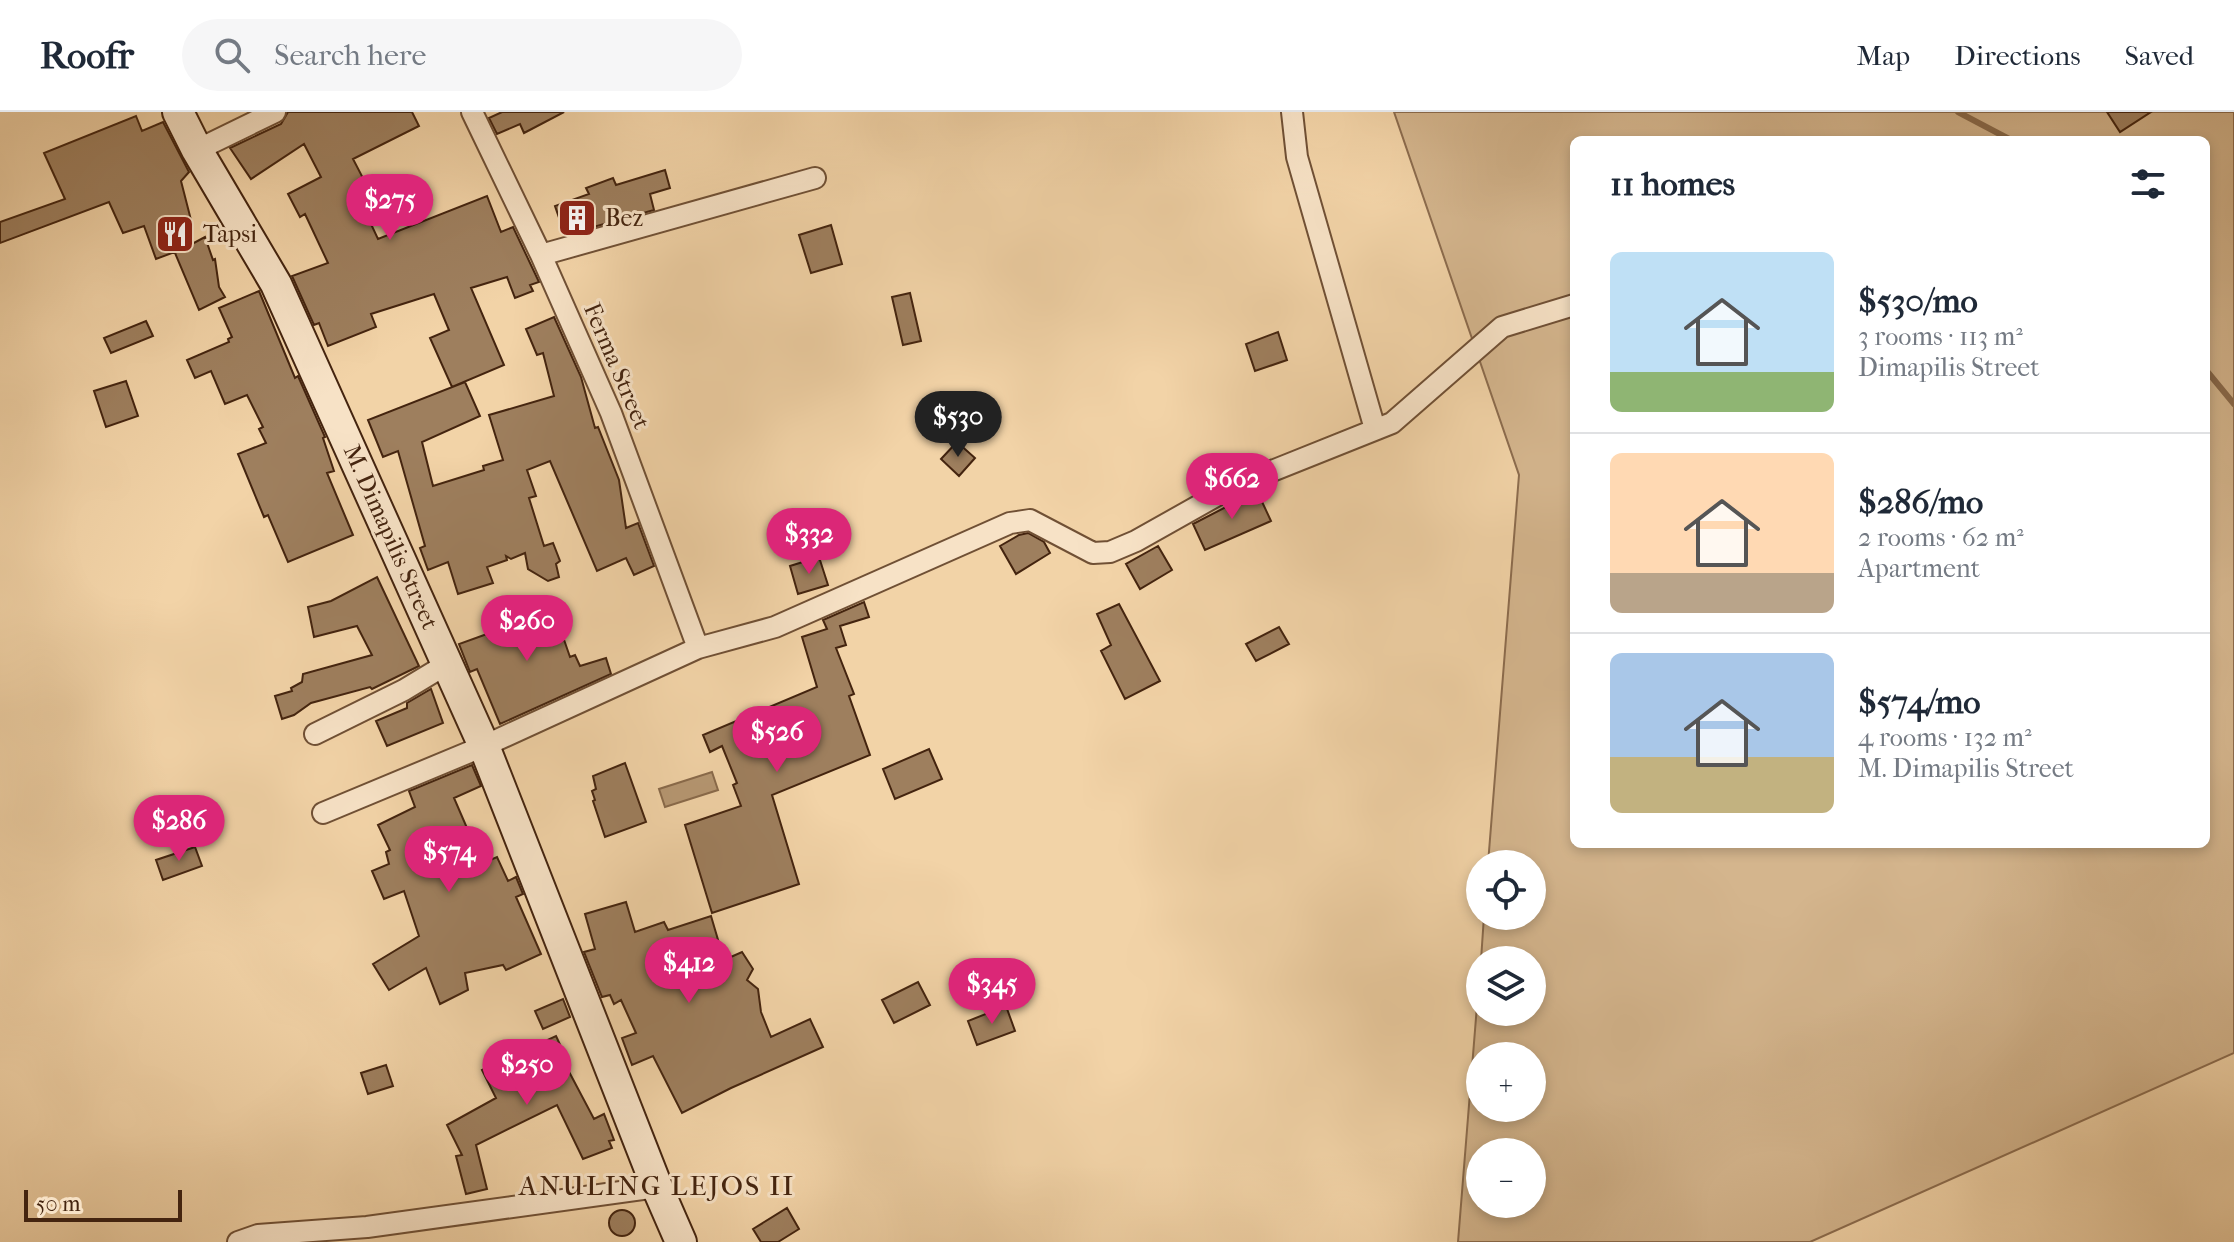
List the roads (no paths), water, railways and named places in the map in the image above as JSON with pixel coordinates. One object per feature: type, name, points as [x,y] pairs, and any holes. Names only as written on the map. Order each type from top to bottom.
[{"type":"main road","name":"M. Dimapilis Street","points":[[178,112],[276,284],[484,746],[681,1242]]},
{"type":"street","points":[[197,150],[275,112]]},
{"type":"street","name":"Ferma Street","points":[[472,112],[541,255],[611,413],[698,648]]},
{"type":"street","points":[[1292,112],[1297,157],[1375,429]]},
{"type":"street","points":[[541,255],[815,178]]},
{"type":"street","points":[[323,813],[484,746],[698,648],[775,627],[1010,523],[1030,520],[1093,553],[1110,552],[1136,541],[1232,487],[1392,423],[1502,327],[1570,306]]},
{"type":"street","points":[[315,734],[404,690],[447,664]]},
{"type":"street","points":[[238,1242],[258,1235],[367,1227],[657,1187]]},
{"type":"waterway","points":[[1958,112],[2003,136]]},
{"type":"waterway","points":[[2210,375],[2234,404]]},
{"type":"place","name":"Bez","points":[[577,218]]},
{"type":"place","name":"Tapsi","points":[[175,234]]},
{"type":"district","name":"ANULING LEJOS II","points":[[657,1185]]}]
